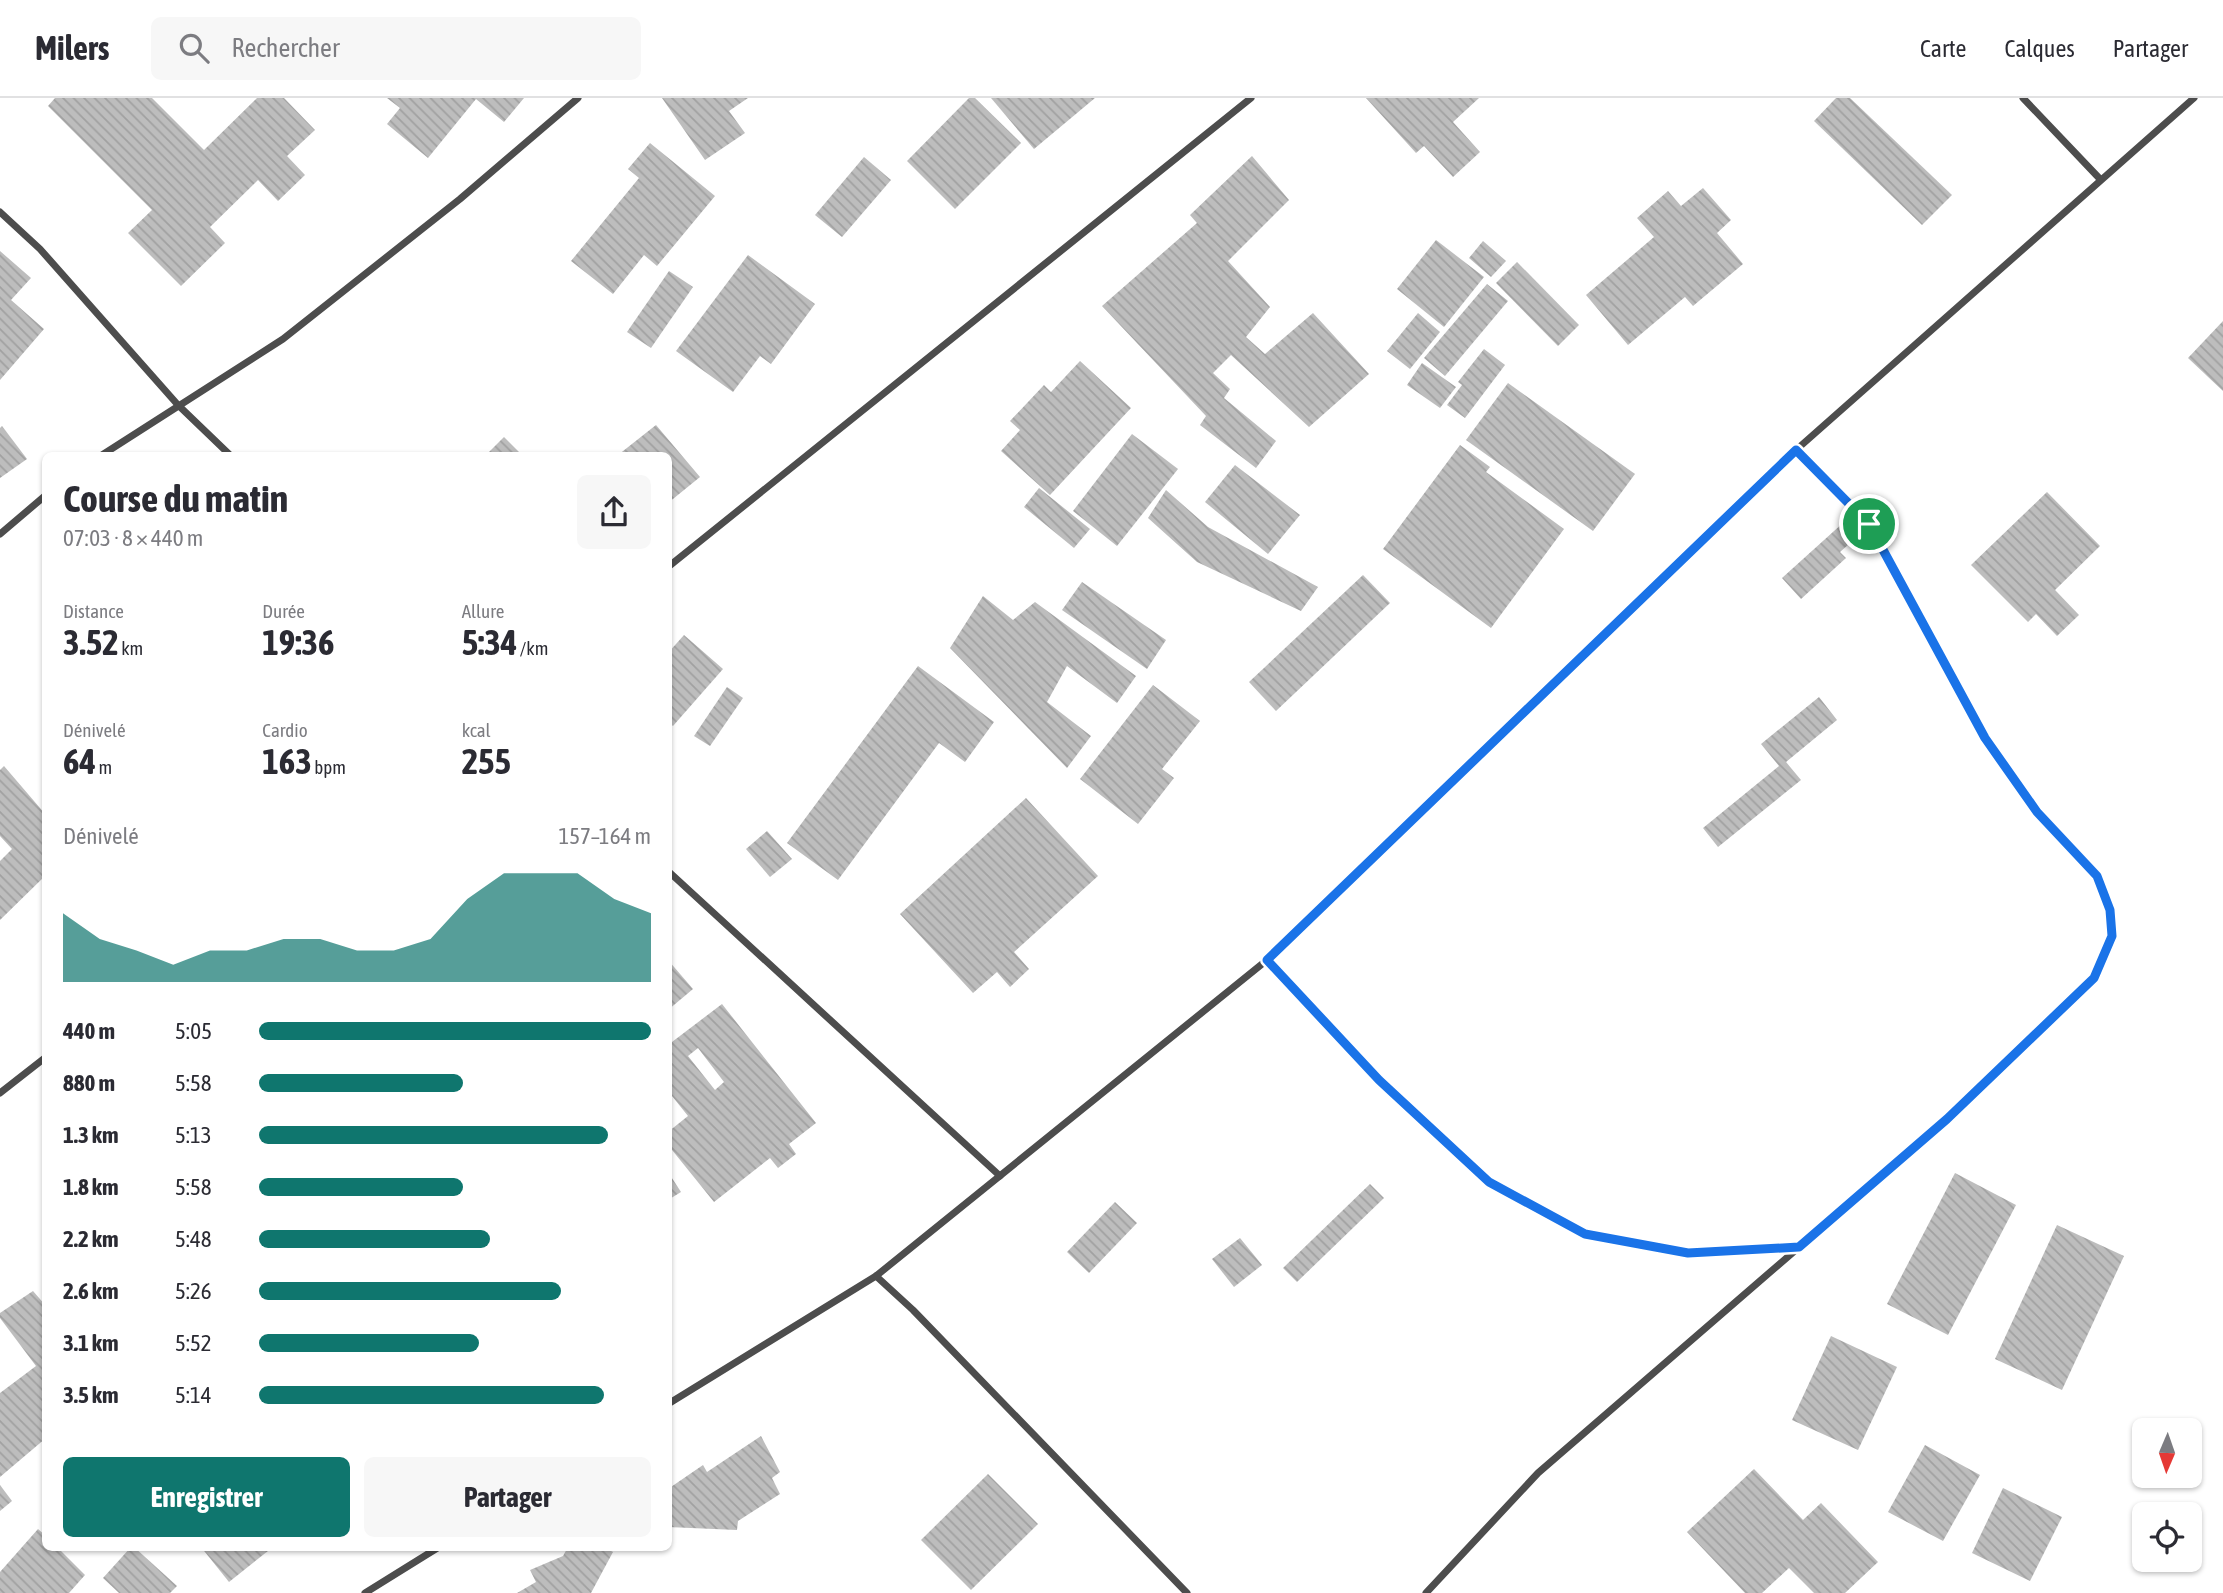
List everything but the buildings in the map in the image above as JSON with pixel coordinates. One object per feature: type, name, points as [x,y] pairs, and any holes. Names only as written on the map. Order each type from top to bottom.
[{"type":"street","points":[[107,452],[283,339],[460,199],[578,98]]},
{"type":"street","points":[[672,564],[1251,98]]},
{"type":"street","points":[[2023,98],[2100,179]]},
{"type":"street","points":[[672,1402],[876,1276],[1267,960],[1796,450],[2194,98]]},
{"type":"street","points":[[0,212],[40,249],[178,405],[227,452]]},
{"type":"street","points":[[1426,1593],[1538,1473],[1947,1119],[2094,978],[2112,936],[2110,910],[2097,876],[2037,812],[1985,738],[1869,524],[1796,450]]},
{"type":"street","points":[[0,534],[42,498]]},
{"type":"street","points":[[672,875],[1000,1176]]},
{"type":"street","points":[[1267,960],[1379,1080],[1489,1182],[1585,1234],[1688,1253],[1799,1247]]},
{"type":"street","points":[[0,1093],[42,1060]]},
{"type":"street","points":[[876,1276],[913,1310],[1187,1593]]},
{"type":"street","points":[[365,1593],[433,1551]]},
{"type":"route","points":[[1796,450],[1869,524],[1985,738],[2037,812],[2097,876],[2110,910],[2112,936],[2094,978],[1947,1119],[1799,1247],[1688,1253],[1585,1234],[1489,1182],[1379,1080],[1267,960],[1796,450]]}]
